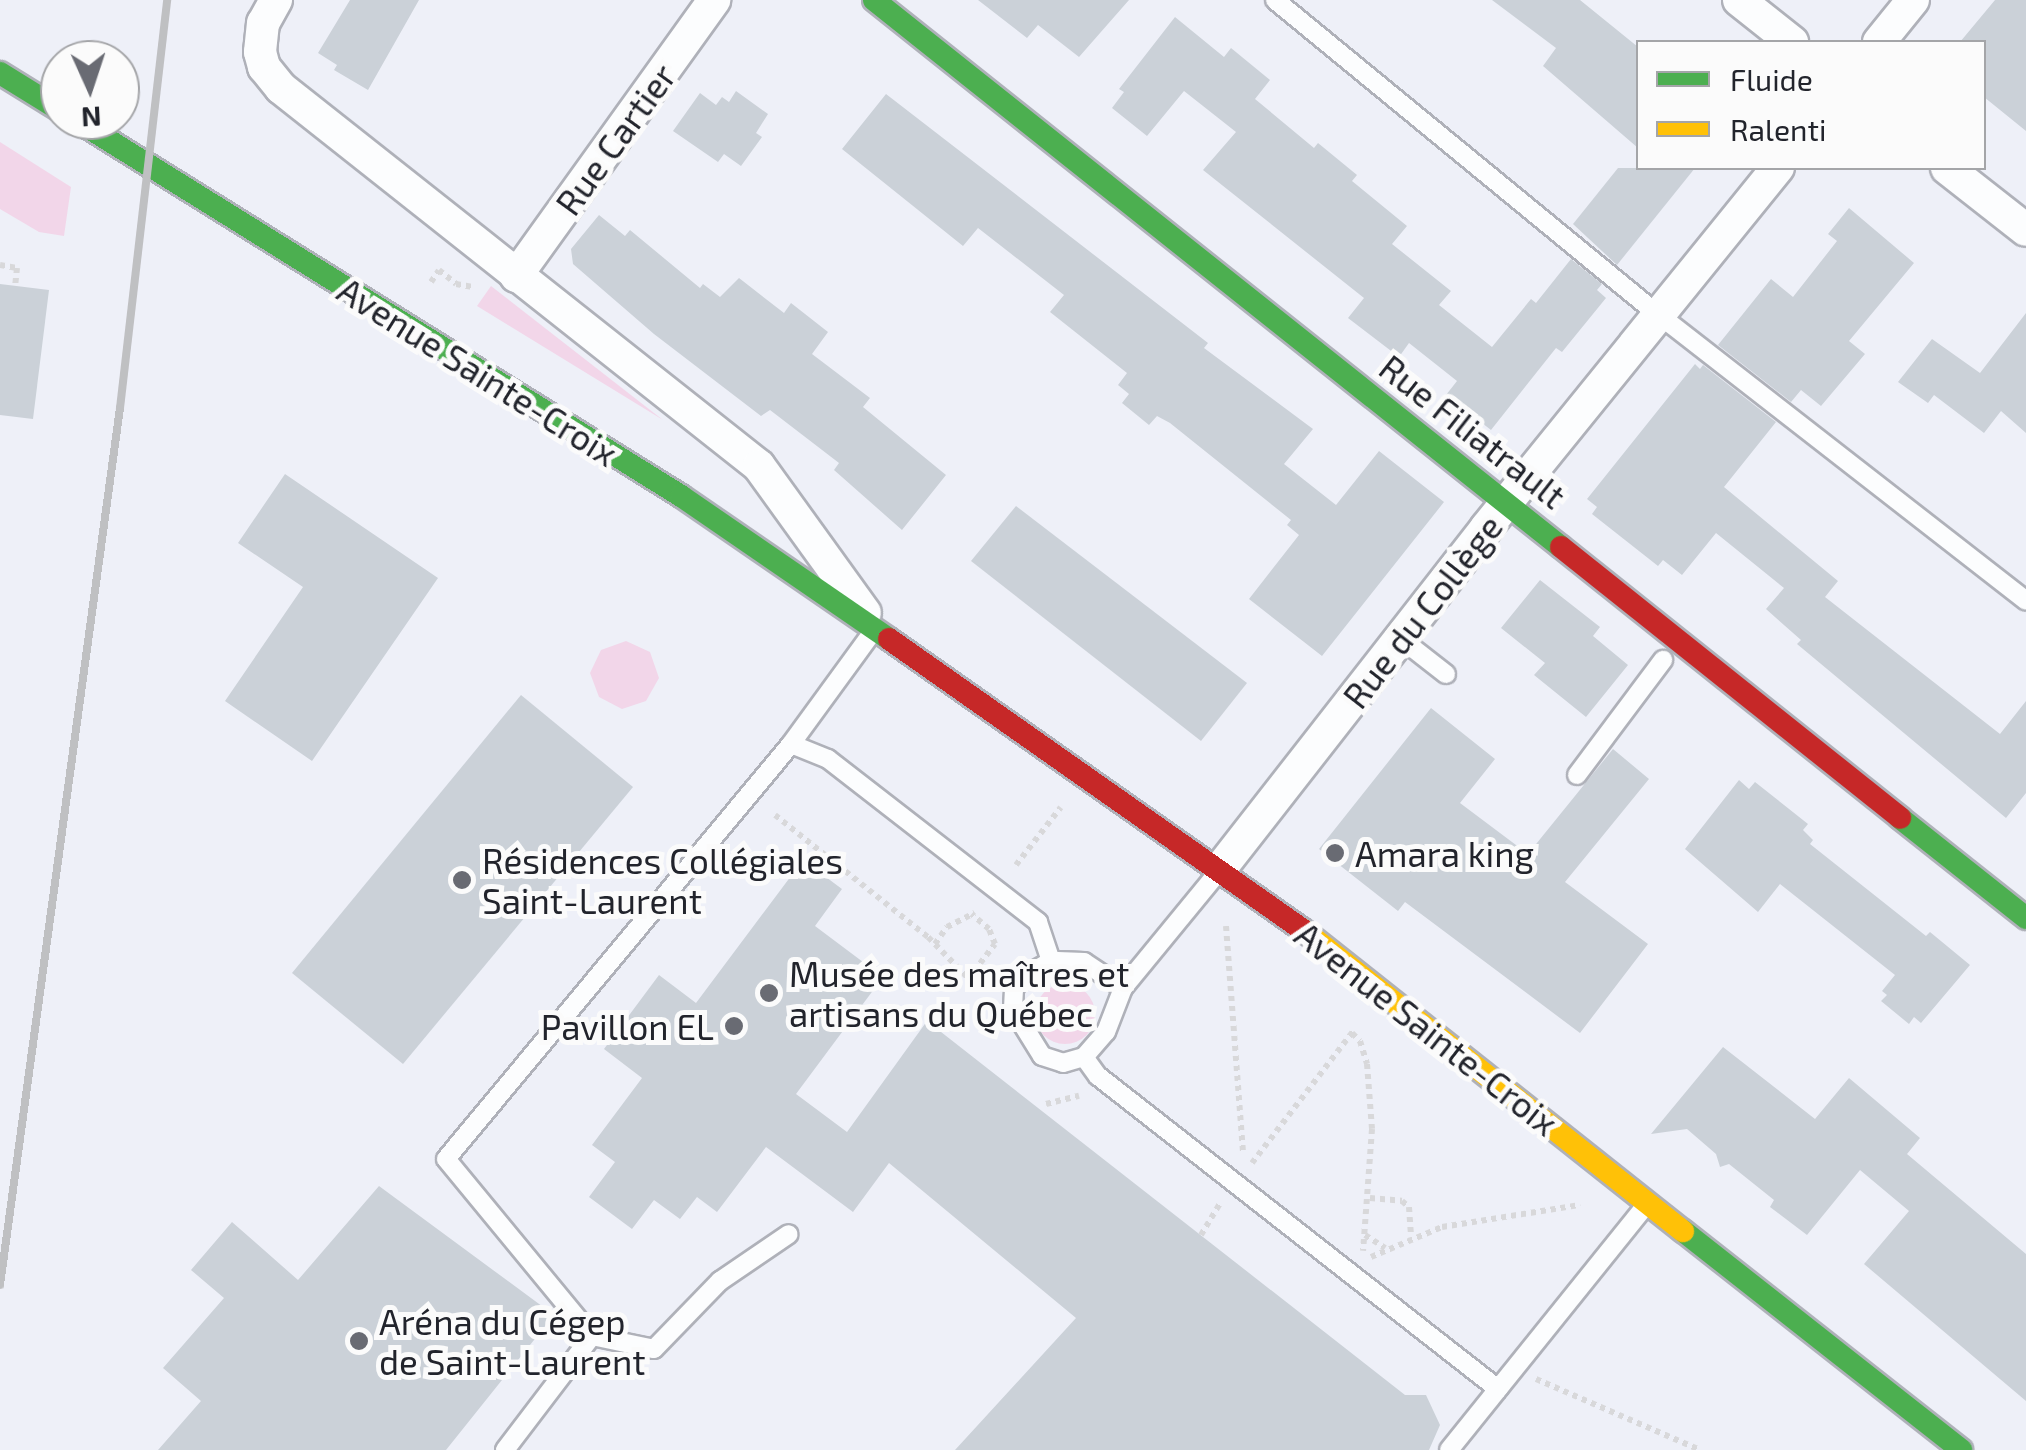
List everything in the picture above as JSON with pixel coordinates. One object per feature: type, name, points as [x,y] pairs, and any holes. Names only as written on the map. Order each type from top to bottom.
[{"type":"main road","name":"Rue Filiatrault","points":[[874,0],[2026,918]]},
{"type":"main road","points":[[0,73],[40,98]]},
{"type":"main road","name":"Avenue Sainte-Croix","points":[[108,140],[681,496],[1220,869],[1961,1450]]},
{"type":"street","name":"Avenue Sainte-Croix","points":[[276,0],[264,23],[260,52],[271,78],[765,472],[876,629]]},
{"type":"street","name":"Rue Cartier","points":[[516,276],[714,0]]},
{"type":"street","points":[[1738,0],[1789,40]]},
{"type":"street","points":[[1881,40],[1914,0]]},
{"type":"street","name":"Rue du Collège","points":[[1220,869],[1507,502],[1776,170]]},
{"type":"street","points":[[1950,170],[2026,230]]},
{"type":"lane","points":[[1275,0],[1659,315],[2026,601]]},
{"type":"lane","points":[[789,1234],[720,1281],[654,1349],[592,1336],[446,1159],[791,744],[876,629]]},
{"type":"lane","points":[[1401,639],[1446,674]]},
{"type":"lane","points":[[1576,775],[1663,660]]},
{"type":"lane","points":[[791,744],[828,758],[1038,922],[1051,961]]},
{"type":"lane","points":[[1124,988],[1094,966],[1072,960],[1051,961],[1020,979],[1014,988],[1013,1009],[1042,1056],[1064,1064],[1084,1057],[1106,1032],[1124,988],[1220,869]]},
{"type":"lane","points":[[1084,1057],[1098,1076],[1498,1390]]},
{"type":"lane","points":[[1449,1450],[1648,1203]]},
{"type":"lane","points":[[505,1450],[592,1336]]},
{"type":"path","points":[[0,266],[17,268],[15,286]]},
{"type":"path","points":[[431,282],[438,270],[456,284]]},
{"type":"path","points":[[1016,865],[1066,800]]},
{"type":"path","points":[[774,814],[934,944],[972,982],[994,944],[989,929],[972,914]]},
{"type":"path","points":[[934,944],[947,927],[980,910]]},
{"type":"path","points":[[1226,925],[1241,1147],[1248,1168],[1362,1020]]},
{"type":"path","points":[[1352,1033],[1360,1041],[1367,1064],[1370,1198],[1362,1262],[1412,1237],[1518,1212],[1596,1204]]},
{"type":"path","points":[[1201,1235],[1226,1195]]},
{"type":"path","points":[[1370,1198],[1402,1202],[1408,1207],[1412,1237]]},
{"type":"path","points":[[1366,1235],[1386,1248]]},
{"type":"path","points":[[1542,1384],[1700,1450]]},
{"type":"shaded area","points":[[0,142],[71,187],[64,236],[39,232],[0,209]]},
{"type":"shaded area","points":[[491,286],[663,420],[477,306]]},
{"type":"shaded area","points":[[626,641],[650,652],[659,678],[646,701],[622,709],[599,697],[590,673],[601,650]]},
{"type":"shaded area","points":[[1065,984],[1086,993],[1095,1014],[1086,1035],[1065,1044],[1044,1035],[1035,1014],[1044,993]]},
{"type":"building","points":[[350,0],[419,0],[368,90],[334,70],[337,65],[318,53]]},
{"type":"building","points":[[978,0],[1129,0],[1079,57],[1038,25],[1027,38]]},
{"type":"building","points":[[1492,0],[1580,0],[1636,45],[1636,146],[1543,66],[1556,48]]},
{"type":"building","points":[[1995,0],[2026,0],[2026,131],[1986,99],[1986,40],[1962,40]]},
{"type":"building","points":[[1175,17],[1224,57],[1231,48],[1270,80],[1255,99],[1314,148],[1318,143],[1357,175],[1352,181],[1407,226],[1392,244],[1451,291],[1439,305],[1492,347],[1531,299],[1536,303],[1571,259],[1602,284],[1597,290],[1606,298],[1562,352],[1556,348],[1491,430],[1446,395],[1457,381],[1409,343],[1399,357],[1348,318],[1364,298],[1203,170],[1236,132],[1184,91],[1147,136],[1112,108],[1124,92],[1119,89]]},
{"type":"building","points":[[736,91],[768,114],[756,133],[762,137],[741,166],[724,154],[718,162],[673,131],[700,93],[716,105],[722,97],[729,102]]},
{"type":"building","points":[[886,94],[1208,343],[1204,348],[1313,429],[1284,464],[1336,505],[1379,451],[1444,502],[1322,656],[1249,599],[1299,535],[1287,525],[1291,520],[1170,423],[1157,416],[1149,425],[1122,403],[1129,394],[1118,385],[1127,373],[1050,312],[1064,295],[978,228],[963,246],[842,149]]},
{"type":"building","points":[[1618,168],[1693,170],[1617,265],[1573,224]]},
{"type":"building","points":[[1849,208],[1914,263],[1849,341],[1865,354],[1821,406],[1801,390],[1791,402],[1718,345],[1771,279],[1793,297],[1837,241],[1828,234]]},
{"type":"building","points":[[599,215],[625,236],[630,230],[700,288],[703,284],[720,297],[739,278],[784,313],[791,303],[828,332],[812,354],[870,398],[863,407],[946,475],[902,530],[834,470],[839,463],[770,410],[761,416],[654,334],[573,264],[571,249]]},
{"type":"building","points":[[0,284],[49,290],[33,419],[0,415]]},
{"type":"building","points":[[2026,313],[2026,433],[2001,411],[1984,433],[1934,395],[1928,403],[1898,382],[1932,339],[1980,373]]},
{"type":"building","points":[[1695,364],[1700,369],[1703,365],[1776,422],[1724,487],[1838,581],[1825,597],[2000,734],[2026,701],[2026,793],[2006,818],[1797,644],[1801,640],[1766,609],[1784,588],[1716,533],[1682,575],[1663,560],[1658,566],[1592,514],[1597,507],[1587,499]]},
{"type":"building","points":[[285,474],[438,578],[312,761],[225,701],[303,587],[238,543]]},
{"type":"building","points":[[1016,506],[1247,683],[1201,741],[971,561]]},
{"type":"building","points":[[1540,580],[1600,627],[1593,636],[1628,665],[1586,717],[1534,675],[1545,663],[1501,628]]},
{"type":"building","name":"Résidences Collégiales Saint-Laurent","points":[[521,695],[633,787],[403,1064],[292,973]]},
{"type":"building","points":[[1431,708],[1495,759],[1460,803],[1528,854],[1613,749],[1649,779],[1565,882],[1648,944],[1580,1033],[1405,902],[1398,911],[1319,849]]},
{"type":"building","points":[[1739,780],[1749,789],[1755,782],[1808,824],[1803,830],[1813,840],[1810,844],[1926,936],[1930,932],[1970,965],[1921,1023],[1914,1017],[1909,1024],[1881,1001],[1887,995],[1882,991],[1895,975],[1780,884],[1758,912],[1685,849]]},
{"type":"building","points":[[803,860],[842,889],[815,926],[883,977],[796,1094],[847,1132],[927,1021],[1405,1395],[1426,1395],[1440,1425],[1429,1450],[955,1450],[1076,1318],[889,1163],[853,1212],[766,1147],[717,1212],[697,1197],[680,1219],[654,1200],[632,1229],[589,1197],[615,1162],[592,1145],[642,1078],[604,1049],[659,975],[696,1003]]},
{"type":"building","points":[[1723,1047],[1815,1119],[1849,1078],[1920,1138],[1907,1154],[2026,1254],[2026,1401],[1864,1264],[1909,1211],[1860,1170],[1807,1235],[1770,1207],[1774,1200],[1729,1164],[1720,1167],[1716,1154],[1687,1129],[1651,1134]]},
{"type":"building","name":"Aréna du Cégep de Saint-Laurent","points":[[379,1186],[554,1315],[446,1450],[158,1450],[201,1401],[163,1368],[224,1298],[191,1270],[232,1222],[298,1280]]},
{"type":"railway","points":[[0,1285],[120,408],[167,0]]},
{"type":"traffic: fast","points":[[874,0],[1561,547]]},
{"type":"traffic: fast","points":[[0,73],[40,98]]},
{"type":"traffic: fast","points":[[108,140],[681,496],[889,639]]},
{"type":"traffic: fast","points":[[1900,818],[2026,918]]},
{"type":"traffic: fast","points":[[1683,1231],[1961,1450]]},
{"type":"traffic: slow","points":[[1303,930],[1683,1231]]},
{"type":"traffic: jam","points":[[1561,547],[1900,818]]},
{"type":"traffic: jam","points":[[889,639],[1303,930]]},
{"type":"place","name":"Amara king","points":[[1335,853]]},
{"type":"place","name":"Résidences Collégiales Saint-Laurent","points":[[462,880]]},
{"type":"place","name":"Musée des maîtres et artisans du Québec","points":[[769,993]]},
{"type":"place","name":"Pavillon EL","points":[[734,1026]]},
{"type":"place","name":"Aréna du Cégep de Saint-Laurent","points":[[359,1341]]}]
